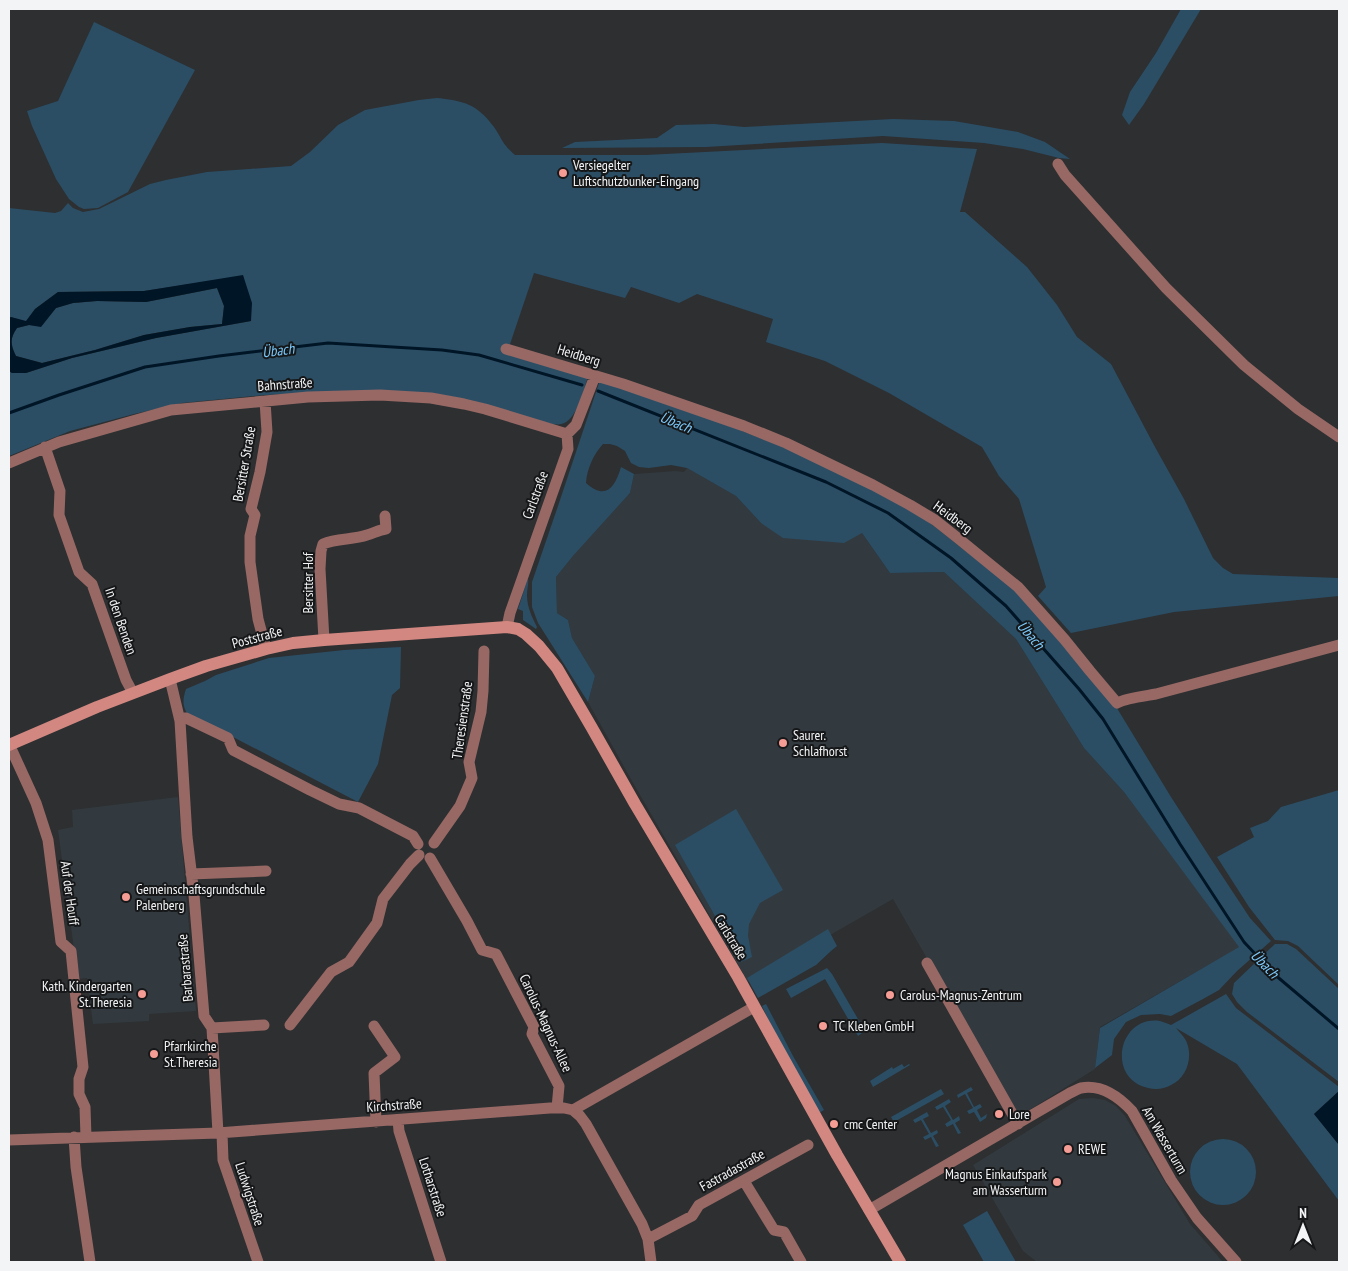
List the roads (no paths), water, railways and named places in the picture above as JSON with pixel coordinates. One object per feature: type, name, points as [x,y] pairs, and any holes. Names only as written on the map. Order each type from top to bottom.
[{"type":"main road","name":"Poststraße","points":[[9,745],[170,678],[266,649],[294,643],[324,640],[507,628],[518,629],[526,634]]},
{"type":"main road","name":"Carlstraße","points":[[526,634],[539,646],[557,668],[738,978],[837,1155],[900,1262]]},
{"type":"street","points":[[1058,164],[1070,182],[1166,288],[1244,365],[1298,409],[1339,437]]},
{"type":"street","name":"Heidberg","points":[[506,349],[640,389],[750,428],[786,443],[910,505],[959,538],[1018,587],[1117,703],[1123,699],[1128,700],[1156,694],[1339,645]]},
{"type":"street","name":"Carlstraße","points":[[507,628],[510,613],[568,449],[567,434],[576,425],[595,376]]},
{"type":"street","name":"Bahnstraße","points":[[9,463],[59,442],[171,410],[308,397],[380,395],[431,398],[478,408],[567,434]]},
{"type":"street","name":"Bersitter Straße","points":[[265,401],[267,432],[264,456],[251,509],[255,515],[250,536],[250,562],[258,619],[266,649]]},
{"type":"street","name":"In den Benden","points":[[45,448],[60,491],[59,515],[78,570],[92,583],[126,680],[133,693]]},
{"type":"street","name":"Bersitter Hof","points":[[324,640],[320,569],[323,544],[386,529],[385,516]]},
{"type":"street","name":"Theresienstraße","points":[[423,852],[420,842],[426,839],[434,843],[460,806],[472,778],[469,762],[481,712],[484,651]]},
{"type":"street","name":"Barbarastraße","points":[[170,678],[179,717],[187,837],[204,1016],[212,1028],[220,1133]]},
{"type":"street","name":"Carolus-Magnus-Allee","points":[[179,717],[186,718],[228,738],[233,750],[310,790],[339,804],[360,808],[413,836],[467,920],[482,950],[496,954],[534,1027],[532,1034],[559,1086],[557,1108]]},
{"type":"street","name":"Auf der Houff","points":[[9,745],[36,803],[48,840],[61,942],[71,952],[83,1068],[79,1079],[79,1094],[85,1107],[86,1137]]},
{"type":"street","points":[[290,1025],[331,972],[349,962],[377,923],[383,899],[410,864],[423,852]]},
{"type":"street","points":[[191,874],[266,871]]},
{"type":"street","points":[[927,963],[1018,1124]]},
{"type":"street","points":[[651,1262],[648,1239],[642,1224],[586,1124],[573,1110],[754,1007]]},
{"type":"street","points":[[212,1028],[264,1025]]},
{"type":"street","points":[[374,1026],[395,1056],[374,1073],[376,1122]]},
{"type":"street","name":"Am Wasserturm","points":[[869,1210],[1070,1093],[1081,1088],[1096,1088],[1109,1091],[1124,1102],[1132,1111],[1171,1180],[1192,1211],[1236,1262]]},
{"type":"street","name":"Kirchstraße","points":[[9,1140],[220,1133],[557,1108],[573,1110]]},
{"type":"street","name":"Lotharstraße","points":[[398,1120],[399,1131],[441,1262]]},
{"type":"street","name":"Ludwigstraße","points":[[220,1133],[224,1160],[258,1262]]},
{"type":"street","points":[[74,1138],[76,1167],[90,1262]]},
{"type":"street","name":"Fastradastraße","points":[[648,1239],[692,1216],[699,1205],[808,1145]]},
{"type":"street","points":[[744,1181],[774,1230],[784,1232],[800,1262]]},
{"type":"waterway","name":"Übach","points":[[9,413],[145,367],[328,343],[442,350],[479,355],[582,385]]},
{"type":"waterway","name":"Übach","points":[[598,391],[826,482],[888,513],[951,558],[1006,606],[1103,719],[1180,844],[1244,942],[1274,974],[1339,1029]]},
{"type":"place","name":"Versiegelter Luftschutzbunker-Eingang","points":[[563,173]]},
{"type":"place","name":"Saurer. Schlafhorst","points":[[783,743]]},
{"type":"place","name":"Gemeinschaftsgrundschule Palenberg","points":[[126,897]]},
{"type":"place","name":"Kath. Kindergarten St.Theresia","points":[[142,994]]},
{"type":"place","name":"Carolus-Magnus-Zentrum","points":[[890,995]]},
{"type":"place","name":"TC Kleben GmbH","points":[[823,1026]]},
{"type":"place","name":"Pfarrkirche St.Theresia","points":[[154,1054]]},
{"type":"place","name":"Lore","points":[[999,1114]]},
{"type":"place","name":"cmc Center","points":[[834,1124]]},
{"type":"place","name":"REWE","points":[[1068,1149]]},
{"type":"place","name":"Magnus Einkaufspark am Wasserturm","points":[[1057,1182]]}]
